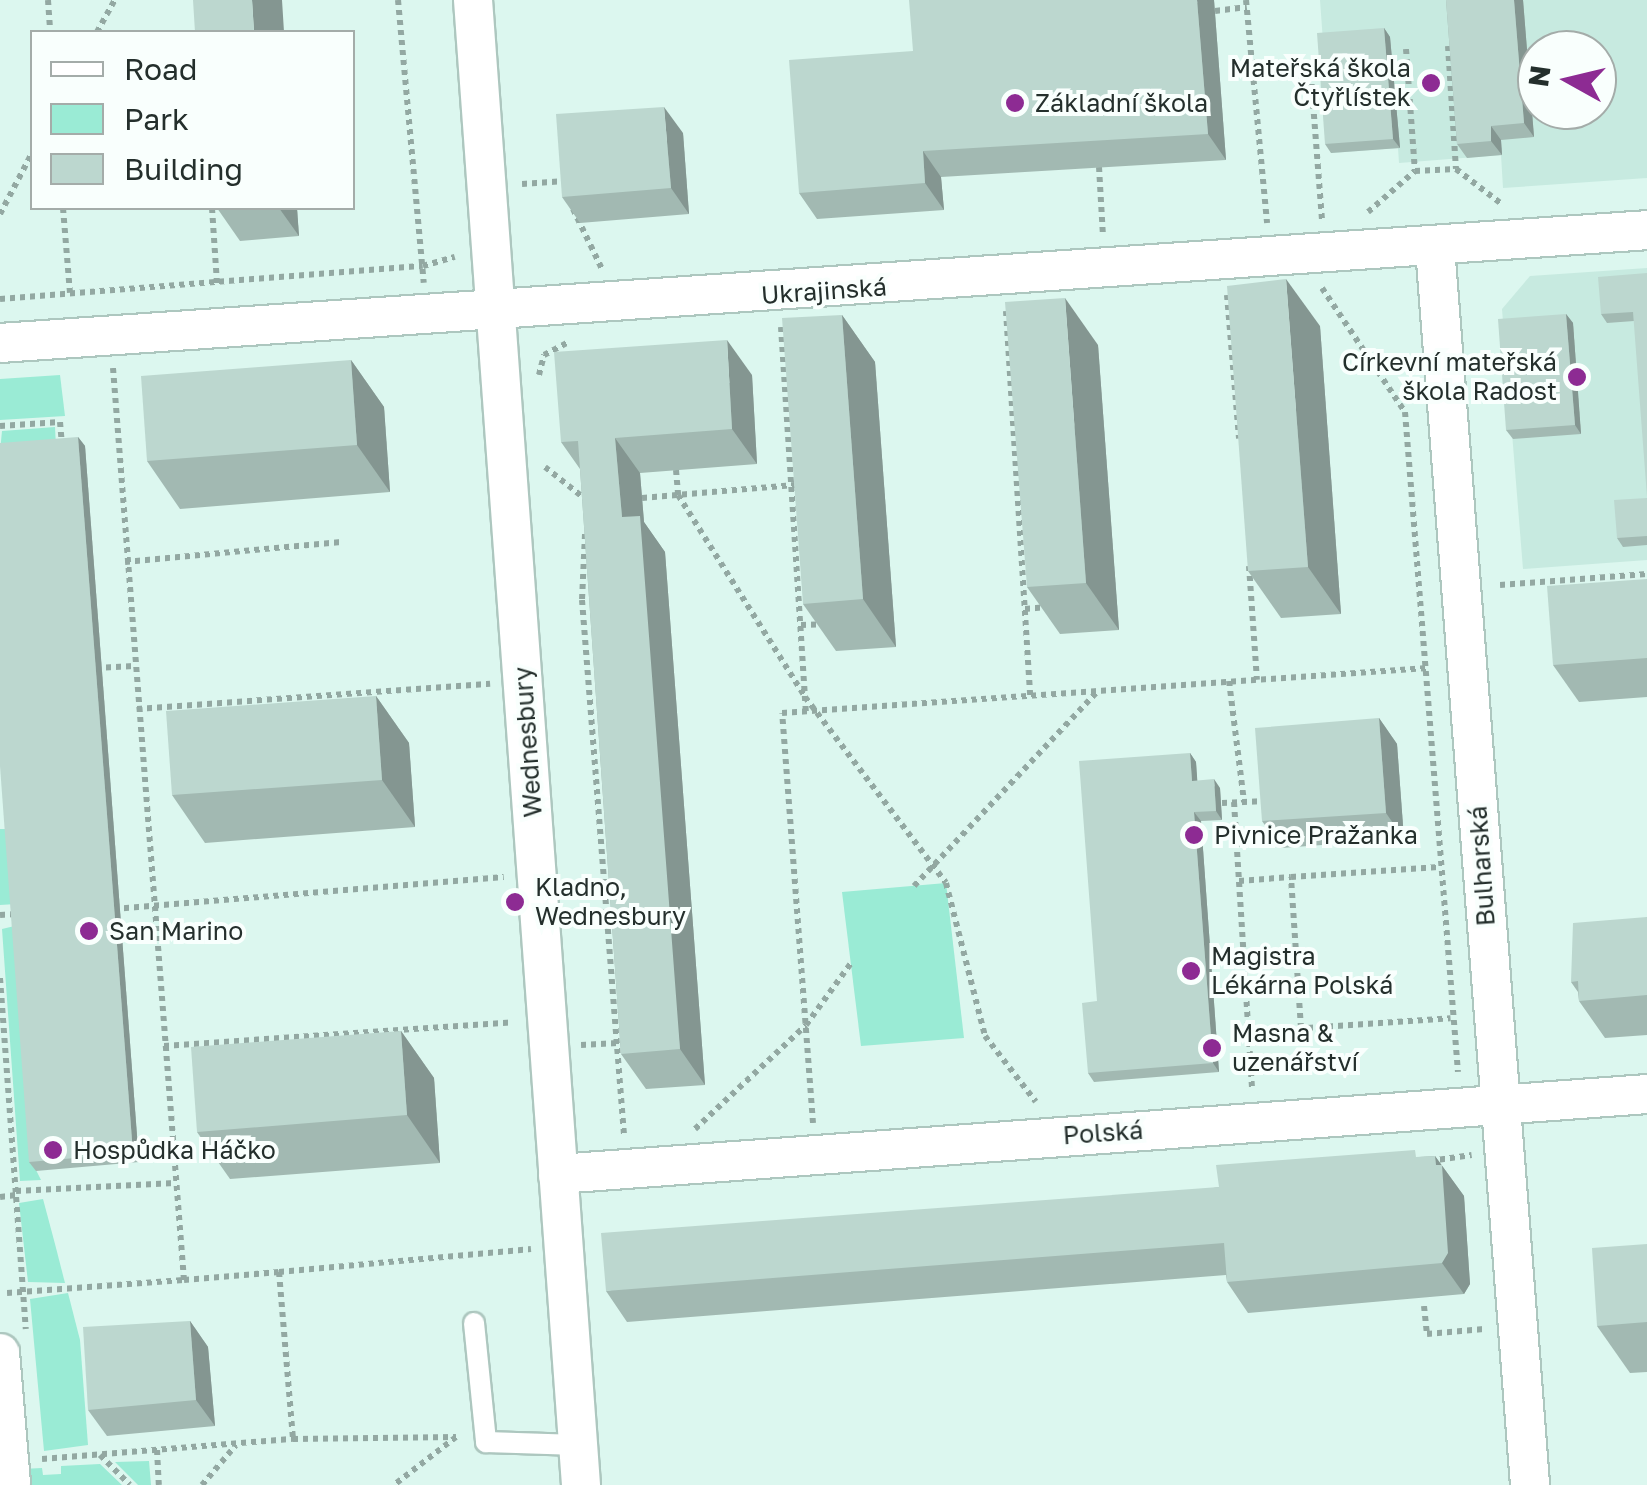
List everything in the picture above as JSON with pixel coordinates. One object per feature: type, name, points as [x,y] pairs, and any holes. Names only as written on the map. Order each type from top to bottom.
[{"type":"street","name":"Wednesbury","points":[[473,0],[499,314],[537,1034],[558,1174],[580,1485]]},
{"type":"street","name":"Ukrajinská","points":[[0,344],[499,314],[1647,230]]},
{"type":"street","name":"Bulharská","points":[[1435,248],[1530,1485]]},
{"type":"street","name":"Polská","points":[[558,1174],[1647,1094]]},
{"type":"street","points":[[11,1485],[14,1350]]},
{"type":"lane","points":[[474,1323],[486,1442],[578,1445]]},
{"type":"path","points":[[48,0],[50,30]]},
{"type":"path","points":[[98,30],[115,0]]},
{"type":"path","points":[[398,0],[422,266]]},
{"type":"path","points":[[1215,11],[1246,4],[1268,236]]},
{"type":"path","points":[[1448,46],[1456,169]]},
{"type":"path","points":[[1406,49],[1415,171]]},
{"type":"path","points":[[1310,64],[1323,231]]},
{"type":"path","points":[[0,214],[30,157]]},
{"type":"path","points":[[1099,167],[1104,247],[1115,246]]},
{"type":"path","points":[[1362,218],[1415,171],[1456,169],[1519,216]]},
{"type":"path","points":[[506,185],[574,180],[574,220],[610,283]]},
{"type":"path","points":[[63,210],[70,293]]},
{"type":"path","points":[[212,210],[217,284]]},
{"type":"path","points":[[0,299],[422,266],[453,261],[459,252]]},
{"type":"path","points":[[1302,288],[1321,286],[1405,412],[1451,1018],[1459,1078],[1446,1084]]},
{"type":"path","points":[[1209,296],[1246,294]]},
{"type":"path","points":[[1228,295],[1240,460]]},
{"type":"path","points":[[987,313],[1024,310]]},
{"type":"path","points":[[1006,312],[1030,695]]},
{"type":"path","points":[[764,329],[800,326]]},
{"type":"path","points":[[782,328],[805,697]]},
{"type":"path","points":[[537,380],[544,356],[561,344],[580,342]]},
{"type":"path","points":[[132,363],[114,365],[111,384],[184,1280]]},
{"type":"path","points":[[1233,366],[1249,364]]},
{"type":"path","points":[[1010,382],[1026,380]]},
{"type":"path","points":[[786,400],[806,399]]},
{"type":"path","points":[[0,426],[60,422],[62,447]]},
{"type":"path","points":[[543,451],[545,469],[587,502],[606,500]]},
{"type":"path","points":[[676,470],[678,495],[805,697],[810,711],[930,869],[946,883],[986,1036],[1046,1115]]},
{"type":"path","points":[[642,498],[794,485]]},
{"type":"path","points":[[587,502],[582,604],[625,1149]]},
{"type":"path","points":[[1018,515],[1038,513]]},
{"type":"path","points":[[796,530],[806,530]]},
{"type":"path","points":[[125,562],[341,542]]},
{"type":"path","points":[[1248,555],[1258,680]]},
{"type":"path","points":[[1498,565],[1501,604]]},
{"type":"path","points":[[1500,585],[1647,574]]},
{"type":"path","points":[[1250,593],[1270,592]]},
{"type":"path","points":[[582,604],[596,604]]},
{"type":"path","points":[[1025,609],[1047,608]]},
{"type":"path","points":[[800,624],[826,624]]},
{"type":"path","points":[[80,668],[134,666]]},
{"type":"path","points":[[814,1134],[782,713],[1426,668]]},
{"type":"path","points":[[1229,682],[1244,802]]},
{"type":"path","points":[[137,710],[502,684]]},
{"type":"path","points":[[914,886],[1098,691]]},
{"type":"path","points":[[356,694],[358,711]]},
{"type":"path","points":[[590,700],[603,699]]},
{"type":"path","points":[[242,702],[243,720]]},
{"type":"path","points":[[594,754],[607,754]]},
{"type":"path","points":[[1222,802],[1277,801]]},
{"type":"path","points":[[1234,802],[1252,1100]]},
{"type":"path","points":[[1238,881],[1440,866]]},
{"type":"path","points":[[100,910],[495,881],[514,872],[516,891]]},
{"type":"path","points":[[1291,877],[1301,1028]]},
{"type":"path","points":[[604,891],[618,890]]},
{"type":"path","points":[[0,916],[28,916]]},
{"type":"path","points":[[610,949],[622,948]]},
{"type":"path","points":[[693,1131],[806,1025],[851,963]]},
{"type":"path","points":[[0,978],[23,1292],[14,1350]]},
{"type":"path","points":[[1248,1032],[1451,1018]]},
{"type":"path","points":[[384,1031],[385,1048]]},
{"type":"path","points":[[164,1046],[384,1031],[537,1034],[629,1042]]},
{"type":"path","points":[[270,1039],[271,1056]]},
{"type":"path","points":[[1418,1166],[1465,1154]]},
{"type":"path","points":[[0,1197],[175,1183]]},
{"type":"path","points":[[7,1292],[541,1248],[542,1261]]},
{"type":"path","points":[[279,1272],[292,1439]]},
{"type":"path","points":[[35,1441],[36,1460],[292,1439],[456,1437],[394,1485]]},
{"type":"path","points":[[202,1485],[236,1445]]},
{"type":"path","points":[[157,1450],[159,1485]]},
{"type":"path","points":[[100,1455],[130,1485]]},
{"type":"shaded area","name":"Mateřská škola Čtyřlístek","points":[[1320,0],[1647,0],[1647,178],[1503,188],[1501,155],[1399,163],[1398,148],[1331,153]]},
{"type":"shaded area","name":"Církevní mateřská škola Radost","points":[[1647,268],[1647,560],[1523,569],[1502,309],[1530,276]]},
{"type":"green space","points":[[60,375],[65,416],[0,420],[0,379]]},
{"type":"green space","points":[[55,427],[56,447],[0,452],[2,431]]},
{"type":"green space","points":[[0,829],[10,829],[16,904],[0,905]]},
{"type":"green space","points":[[946,883],[964,1038],[861,1046],[842,892]]},
{"type":"green space","points":[[23,924],[36,1170],[41,1180],[20,1181],[2,929]]},
{"type":"green space","points":[[43,1199],[65,1283],[28,1282],[19,1203]]},
{"type":"green space","points":[[68,1293],[80,1340],[88,1445],[44,1451],[30,1299]]},
{"type":"green space","points":[[149,1461],[151,1485],[138,1485],[115,1462]]},
{"type":"green space","points":[[100,1464],[122,1485],[22,1485],[21,1469],[42,1468],[43,1475],[61,1474],[61,1466]]},
{"type":"building","points":[[193,0],[252,0],[254,30],[195,30]]},
{"type":"building","name":"Základní škola","points":[[909,0],[1197,0],[1208,134],[923,151],[925,183],[799,193],[789,60],[913,51]]},
{"type":"building","points":[[1446,0],[1514,0],[1517,124],[1491,126],[1491,141],[1457,144]]},
{"type":"building","points":[[1384,28],[1393,139],[1325,144],[1317,33]]},
{"type":"building","points":[[664,107],[671,188],[562,197],[556,114]]},
{"type":"building","points":[[1647,273],[1647,497],[1633,312],[1601,314],[1598,277]]},
{"type":"building","points":[[1286,279],[1308,567],[1248,571],[1227,286]]},
{"type":"building","points":[[1065,298],[1086,583],[1027,587],[1005,302]]},
{"type":"building","points":[[1566,314],[1575,425],[1506,430],[1498,319]]},
{"type":"building","points":[[842,315],[863,599],[803,604],[782,318]]},
{"type":"building","points":[[727,340],[732,429],[615,438],[622,517],[640,516],[680,1049],[621,1054],[578,441],[561,442],[554,352]]},
{"type":"building","points":[[351,360],[357,445],[147,461],[141,376]]},
{"type":"building","points":[[78,437],[133,1153],[29,1162],[0,766],[0,443]]},
{"type":"building","points":[[1647,498],[1647,536],[1617,538],[1614,500]]},
{"type":"building","points":[[1647,579],[1647,658],[1553,665],[1547,586]]},
{"type":"building","points":[[376,696],[382,780],[172,795],[166,711]]},
{"type":"building","points":[[1379,718],[1386,813],[1262,821],[1255,728]]},
{"type":"building","points":[[1190,753],[1192,781],[1214,779],[1216,811],[1194,812],[1213,1063],[1088,1073],[1082,1003],[1097,1001],[1079,761]]},
{"type":"building","points":[[1647,917],[1647,995],[1579,1001],[1578,981],[1571,982],[1573,923]]},
{"type":"building","points":[[401,1031],[407,1115],[197,1132],[191,1047]]},
{"type":"building","points":[[1415,1150],[1416,1157],[1435,1156],[1436,1165],[1442,1165],[1448,1253],[1442,1263],[1227,1282],[1224,1243],[606,1291],[601,1233],[1219,1187],[1216,1165]]},
{"type":"building","points":[[1647,1244],[1647,1322],[1597,1326],[1592,1248]]},
{"type":"building","points":[[190,1321],[196,1400],[88,1410],[83,1327]]},
{"type":"place","name":"Mateřská škola Čtyřlístek","points":[[1431,83]]},
{"type":"place","name":"Základní škola","points":[[1015,103]]},
{"type":"place","name":"Církevní mateřská škola Radost","points":[[1577,377]]},
{"type":"place","name":"Pivnice Pražanka","points":[[1194,835]]},
{"type":"place","name":"Kladno, Wednesbury","points":[[515,902]]},
{"type":"place","name":"San Marino","points":[[89,931]]},
{"type":"place","name":"Magistra Lékárna Polská","points":[[1191,971]]},
{"type":"place","name":"Masna & uzenářství","points":[[1212,1048]]},
{"type":"place","name":"Hospůdka Háčko","points":[[53,1150]]}]
